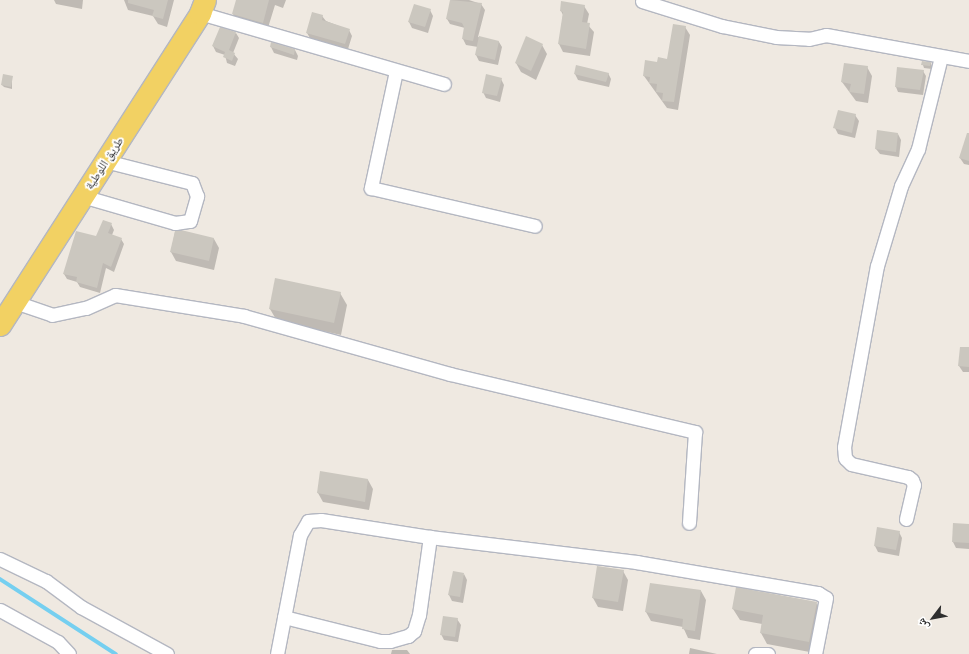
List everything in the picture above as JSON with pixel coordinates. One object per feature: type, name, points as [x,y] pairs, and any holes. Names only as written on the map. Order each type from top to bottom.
[{"type":"main road","name":"طريق اللوطية","points":[[0,325],[203,6]]},
{"type":"street","points":[[642,1],[722,26],[768,35],[808,39],[826,34],[941,57],[969,61]]},
{"type":"street","points":[[203,6],[396,70],[444,84]]},
{"type":"street","points":[[906,518],[914,486],[912,480],[908,477],[851,464],[845,458],[844,447],[877,266],[901,186],[918,149],[941,57]]},
{"type":"street","points":[[396,70],[371,188],[535,226]]},
{"type":"street","points":[[82,196],[175,223],[190,222],[197,196],[192,183],[105,161]]},
{"type":"street","points":[[15,302],[52,315],[86,308],[115,295],[244,316],[450,374],[695,432],[689,523]]},
{"type":"street","points":[[277,654],[300,535],[308,521],[321,520],[342,522],[430,537],[636,562],[818,593],[826,598],[815,654]]},
{"type":"street","points":[[284,617],[380,641],[408,636],[414,631],[419,615],[430,537]]},
{"type":"street","points":[[0,559],[46,581],[81,607],[167,654]]},
{"type":"street","points":[[0,610],[58,642],[70,654]]},
{"type":"street","points":[[754,654],[768,654]]},
{"type":"building","points":[[128,0],[168,0],[163,19],[152,16],[154,10],[128,3]]},
{"type":"building","points":[[236,0],[269,0],[263,23],[232,14]]},
{"type":"building","points":[[450,0],[482,3],[473,41],[462,39],[464,27],[462,23],[446,19]]},
{"type":"building","points":[[561,1],[585,5],[582,22],[590,23],[586,49],[558,44],[563,12],[560,11]]},
{"type":"building","points":[[414,4],[431,9],[425,27],[408,22]]},
{"type":"building","points":[[312,12],[323,15],[322,20],[350,29],[345,44],[306,33]]},
{"type":"building","points":[[673,24],[686,26],[674,102],[662,101],[663,93],[656,92],[657,84],[649,83],[650,77],[643,76],[645,60],[657,62],[658,57],[667,59]]},
{"type":"building","points":[[220,27],[236,32],[229,50],[235,53],[232,61],[223,57],[225,52],[212,46]]},
{"type":"building","points":[[479,36],[499,41],[495,60],[475,55]]},
{"type":"building","points":[[526,36],[543,44],[531,71],[515,63]]},
{"type":"building","points":[[271,42],[295,49],[294,55],[270,47]]},
{"type":"building","points":[[922,61],[931,62],[930,66],[921,65]]},
{"type":"building","points":[[844,63],[868,66],[864,94],[849,92],[851,84],[841,82]]},
{"type":"building","points":[[576,65],[609,73],[606,82],[574,74]]},
{"type":"building","points":[[897,67],[924,70],[920,90],[895,87]]},
{"type":"building","points":[[3,74],[13,76],[11,87],[1,85]]},
{"type":"building","points":[[486,74],[502,78],[497,96],[482,93]]},
{"type":"building","points":[[838,110],[856,114],[852,133],[833,128]]},
{"type":"building","points":[[877,130],[898,133],[896,152],[875,149]]},
{"type":"building","points":[[967,133],[969,133],[969,161],[959,158]]},
{"type":"building","points":[[103,220],[112,223],[108,233],[122,238],[111,267],[103,263],[97,288],[76,282],[77,277],[63,274],[76,231],[96,236]]},
{"type":"building","points":[[181,230],[214,238],[209,261],[170,252],[175,231]]},
{"type":"building","points":[[275,278],[341,292],[334,323],[269,309]]},
{"type":"building","points":[[960,347],[969,347],[969,367],[958,366]]},
{"type":"building","points":[[320,471],[368,479],[365,502],[317,493]]},
{"type":"building","points":[[953,523],[969,524],[969,543],[952,542]]},
{"type":"building","points":[[877,527],[900,531],[896,550],[874,546]]},
{"type":"building","points":[[597,566],[624,570],[618,602],[592,598]]},
{"type":"building","points":[[453,571],[464,573],[460,597],[448,595]]},
{"type":"building","points":[[650,583],[701,590],[695,631],[682,629],[683,619],[645,612]]},
{"type":"building","points":[[736,587],[817,602],[809,642],[760,633],[763,615],[732,609]]},
{"type":"building","points":[[443,616],[458,618],[455,637],[440,635]]},
{"type":"waterway","points":[[0,579],[116,654]]}]
